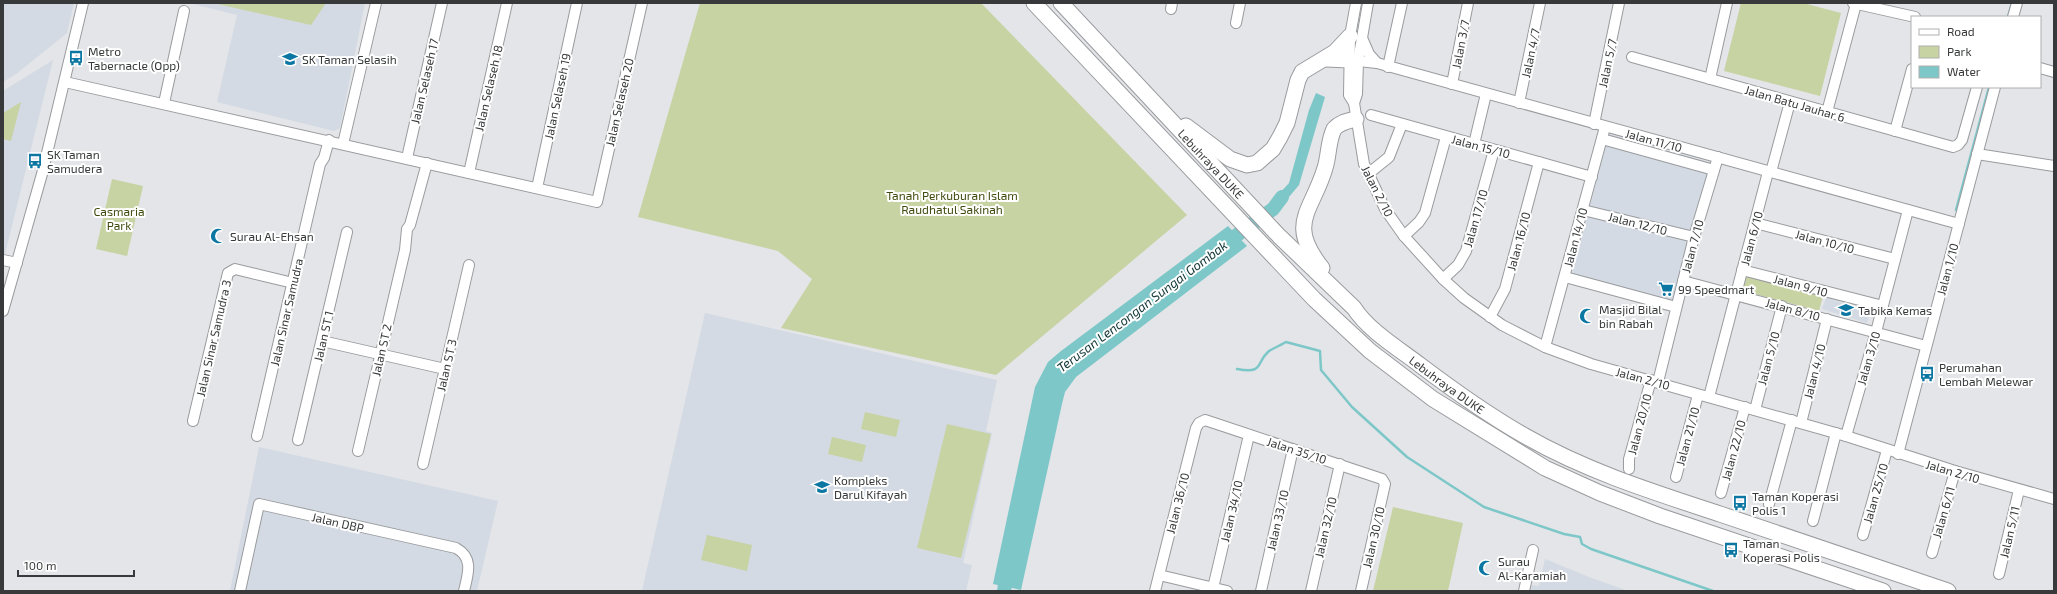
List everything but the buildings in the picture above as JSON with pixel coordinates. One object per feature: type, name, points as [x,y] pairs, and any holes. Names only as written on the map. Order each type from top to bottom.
[{"type":"highway","name":"Lebuhraya DUKE","points":[[1034,3],[1314,299],[1370,351],[1433,399],[1545,468],[1600,493],[1660,516],[1883,591]]},
{"type":"highway","name":"Lebuhraya DUKE","points":[[1061,3],[1279,236],[1383,337],[1443,383],[1524,435],[1608,475],[1666,498],[1948,591]]},
{"type":"highway","points":[[1152,100],[1230,158],[1247,165],[1252,164],[1264,158],[1277,143],[1286,123],[1298,80],[1302,72],[1307,67],[1326,59],[1356,36]]},
{"type":"highway","points":[[1326,59],[1353,60]]},
{"type":"highway","points":[[1354,308],[1311,254],[1303,233],[1305,213],[1318,188],[1326,167],[1332,133],[1337,125],[1364,117]]},
{"type":"street","points":[[3,310],[65,82],[83,3]]},
{"type":"street","points":[[343,144],[376,3]]},
{"type":"street","name":"Jalan Selaseh 17","points":[[407,158],[442,3]]},
{"type":"street","name":"Jalan Selaseh 18","points":[[469,173],[508,3]]},
{"type":"street","name":"Jalan Selaseh 19","points":[[537,188],[577,3]]},
{"type":"street","name":"Jalan Selaseh 20","points":[[537,188],[597,202],[642,3]]},
{"type":"street","points":[[1236,23],[1240,3]]},
{"type":"street","name":"Jalan 2/10","points":[[1356,3],[1356,36],[1349,95],[1364,117],[1364,164],[1368,174],[1385,209],[1404,236],[1443,279],[1490,317],[1545,347],[1591,364],[1841,434],[1898,454],[2054,499]]},
{"type":"street","name":"Jalan 2/10","points":[[1356,36],[1368,3]]},
{"type":"street","points":[[1388,67],[1402,3]]},
{"type":"street","name":"Jalan 3/7","points":[[1452,84],[1468,3]]},
{"type":"street","name":"Jalan 4/7","points":[[1519,103],[1540,3]]},
{"type":"street","name":"Jalan 5/7","points":[[1594,124],[1619,3]]},
{"type":"street","points":[[1710,79],[1727,3]]},
{"type":"street","points":[[1827,112],[1854,3],[1911,16]]},
{"type":"street","points":[[2013,16],[2017,3]]},
{"type":"street","points":[[164,103],[184,11]]},
{"type":"street","points":[[1356,36],[1377,63],[1366,71],[1357,81]]},
{"type":"street","name":"Jalan Batu Jauhar 6","points":[[1632,57],[1953,147],[1958,145],[1962,140],[1977,88]]},
{"type":"street","name":"Jalan 2/10","points":[[1353,60],[1357,81],[1357,94],[1354,103]]},
{"type":"street","name":"Jalan 11/10","points":[[1353,60],[1377,63],[1959,224]]},
{"type":"street","points":[[2041,68],[2054,72]]},
{"type":"street","points":[[1895,131],[1911,73]]},
{"type":"street","points":[[65,82],[164,103],[537,188]]},
{"type":"street","name":"Jalan 1/10","points":[[1898,454],[1995,88]]},
{"type":"street","points":[[1474,144],[1486,94]]},
{"type":"street","name":"Jalan 6/10","points":[[1709,397],[1742,270],[1790,102]]},
{"type":"street","name":"Jalan 15/10","points":[[1364,117],[1402,124],[1592,177]]},
{"type":"street","points":[[1368,174],[1389,157],[1402,124]]},
{"type":"street","name":"Jalan 14/10","points":[[1545,347],[1605,127]]},
{"type":"street","points":[[1404,236],[1419,222],[1425,213],[1446,137]]},
{"type":"street","points":[[1602,139],[1714,170]]},
{"type":"street","name":"Jalan Sinar Samudra","points":[[257,436],[320,164],[319,158],[326,140]]},
{"type":"street","name":"Jalan 17/10","points":[[1443,279],[1458,265],[1466,251],[1494,150]]},
{"type":"street","points":[[1977,154],[2054,166]]},
{"type":"street","name":"Jalan 7/10","points":[[1655,381],[1694,237],[1718,157]]},
{"type":"street","name":"Jalan 16/10","points":[[1490,317],[1505,289],[1539,162]]},
{"type":"street","name":"Jalan ST 2","points":[[358,451],[405,250],[409,244],[412,229],[410,225],[427,163]]},
{"type":"street","name":"Jalan 12/10","points":[[1583,210],[1694,237]]},
{"type":"street","name":"Jalan 3/10","points":[[1813,520],[1876,332],[1908,210]]},
{"type":"street","name":"Jalan 10/10","points":[[1755,223],[1895,260]]},
{"type":"street","name":"Jalan ST 1","points":[[298,440],[347,232]]},
{"type":"street","points":[[3,260],[17,263]]},
{"type":"street","name":"Jalan ST 3","points":[[422,464],[469,265]]},
{"type":"street","name":"Jalan Sinar Samudra 3","points":[[193,421],[228,273],[235,269],[292,283]]},
{"type":"street","name":"Jalan 9/10","points":[[1742,270],[1882,306]]},
{"type":"street","points":[[1565,277],[1676,307]]},
{"type":"street","name":"Jalan 8/10","points":[[1683,281],[1782,306],[1926,346]]},
{"type":"street","name":"Jalan 5/10","points":[[1755,410],[1782,306]]},
{"type":"street","name":"Jalan 4/10","points":[[1769,504],[1796,422],[1827,319]]},
{"type":"street","points":[[322,341],[445,369]]},
{"type":"street","name":"Jalan 20/10","points":[[1629,469],[1629,459],[1655,381]]},
{"type":"street","name":"Jalan 21/10","points":[[1676,477],[1698,395]]},
{"type":"street","name":"Jalan 22/10","points":[[1721,493],[1744,408]]},
{"type":"street","name":"Jalan 35/10","points":[[1205,420],[1293,450],[1374,475],[1382,479],[1385,484]]},
{"type":"street","name":"Jalan 36/10","points":[[1155,591],[1196,428],[1199,423],[1205,420]]},
{"type":"street","name":"Jalan 34/10","points":[[1213,588],[1249,435]]},
{"type":"street","name":"Jalan 33/10","points":[[1261,591],[1293,450]]},
{"type":"street","name":"Jalan 25/10","points":[[1863,535],[1887,450]]},
{"type":"street","name":"Jalan 32/10","points":[[1310,591],[1340,464]]},
{"type":"street","name":"Jalan 6/11","points":[[1932,553],[1955,471]]},
{"type":"street","name":"Jalan 30/10","points":[[1361,591],[1385,484]]},
{"type":"street","name":"Jalan 5/11","points":[[1999,574],[2019,490]]},
{"type":"street","name":"Jalan DBP","points":[[240,591],[259,504],[456,548],[464,552],[468,558],[469,568],[464,591]]},
{"type":"street","points":[[1524,591],[1533,550]]},
{"type":"street","points":[[1159,575],[1227,591]]},
{"type":"shaded area","points":[[3,3],[74,3],[67,33],[16,74],[3,82]]},
{"type":"shaded area","name":"SK Taman Selasih","points":[[189,3],[365,3],[340,128],[334,131],[217,102],[237,15]]},
{"type":"shaded area","points":[[53,60],[5,254],[3,254],[3,91]]},
{"type":"shaded area","points":[[1609,134],[1713,163],[1675,302],[1572,274]]},
{"type":"shaded area","name":"Tabika Kemas","points":[[1826,298],[1871,311],[1867,323],[1822,309]]},
{"type":"shaded area","name":"Kompleks Darul Kifayah","points":[[705,313],[997,380],[986,431],[992,433],[963,563],[972,565],[966,591],[642,591]]},
{"type":"shaded area","points":[[259,447],[498,501],[477,591],[230,591]]},
{"type":"shaded area","points":[[1545,559],[1628,591],[1530,591],[1532,585],[1539,586]]},
{"type":"green space","points":[[213,3],[326,3],[311,25]]},
{"type":"green space","name":"Tanah Perkuburan Islam Raudhatul Sakinah","points":[[700,3],[981,3],[1187,215],[996,375],[781,328],[812,279],[778,251],[638,217]]},
{"type":"green space","points":[[1741,3],[1803,3],[1841,13],[1820,96],[1724,71]]},
{"type":"green space","points":[[21,102],[11,141],[3,139],[3,113]]},
{"type":"green space","name":"Casmaria Park","points":[[112,179],[143,186],[127,256],[96,249]]},
{"type":"green space","points":[[1744,275],[1823,296],[1819,311],[1740,290]]},
{"type":"green space","points":[[865,412],[900,420],[896,437],[861,429]]},
{"type":"green space","points":[[947,424],[991,434],[961,558],[917,548]]},
{"type":"green space","points":[[832,437],[866,445],[862,462],[828,454]]},
{"type":"green space","points":[[1393,507],[1463,523],[1448,591],[1373,591]]},
{"type":"green space","points":[[707,535],[752,545],[747,571],[701,560]]},
{"type":"water","points":[[1316,93],[1325,97],[1299,185],[1274,215],[1267,207],[1289,183],[1309,110]]},
{"type":"water","points":[[1228,226],[1247,246],[1076,377],[1065,392],[1021,590],[993,584],[1035,387],[1048,362]]},
{"type":"waterway","points":[[2008,16],[2012,3]]},
{"type":"waterway","points":[[1956,210],[1989,88]]},
{"type":"waterway","name":"Terusan Lencongan Sungai Gombak","points":[[1222,246],[1273,209],[1282,197]]},
{"type":"waterway","points":[[1237,369],[1256,369],[1269,351],[1286,342],[1320,351],[1321,370],[1352,407],[1407,457],[1484,507],[1564,534],[1580,537],[1582,544],[1591,549],[1713,591]]},
{"type":"waterway","name":"Terusan Lencongan Sungai Gombak","points":[[1004,591],[1008,568]]},
{"type":"place","name":"Metro Tabernacle (Opp)","points":[[76,58]]},
{"type":"place","name":"SK Taman Selasih","points":[[290,59]]},
{"type":"place","name":"SK Taman Samudera","points":[[35,161]]},
{"type":"place","name":"Surau Al-Ehsan","points":[[218,236]]},
{"type":"place","name":"99 Speedmart","points":[[1666,289]]},
{"type":"place","name":"Tabika Kemas","points":[[1846,310]]},
{"type":"place","name":"Masjid Bilal bin Rabah","points":[[1587,316]]},
{"type":"place","name":"Perumahan Lembah Melewar","points":[[1927,374]]},
{"type":"place","name":"Kompleks Darul Kifayah","points":[[822,487]]},
{"type":"place","name":"Taman Koperasi Polis 1","points":[[1740,503]]},
{"type":"place","name":"Taman Koperasi Polis","points":[[1731,550]]},
{"type":"place","name":"Surau Al-Karamiah","points":[[1486,568]]}]
